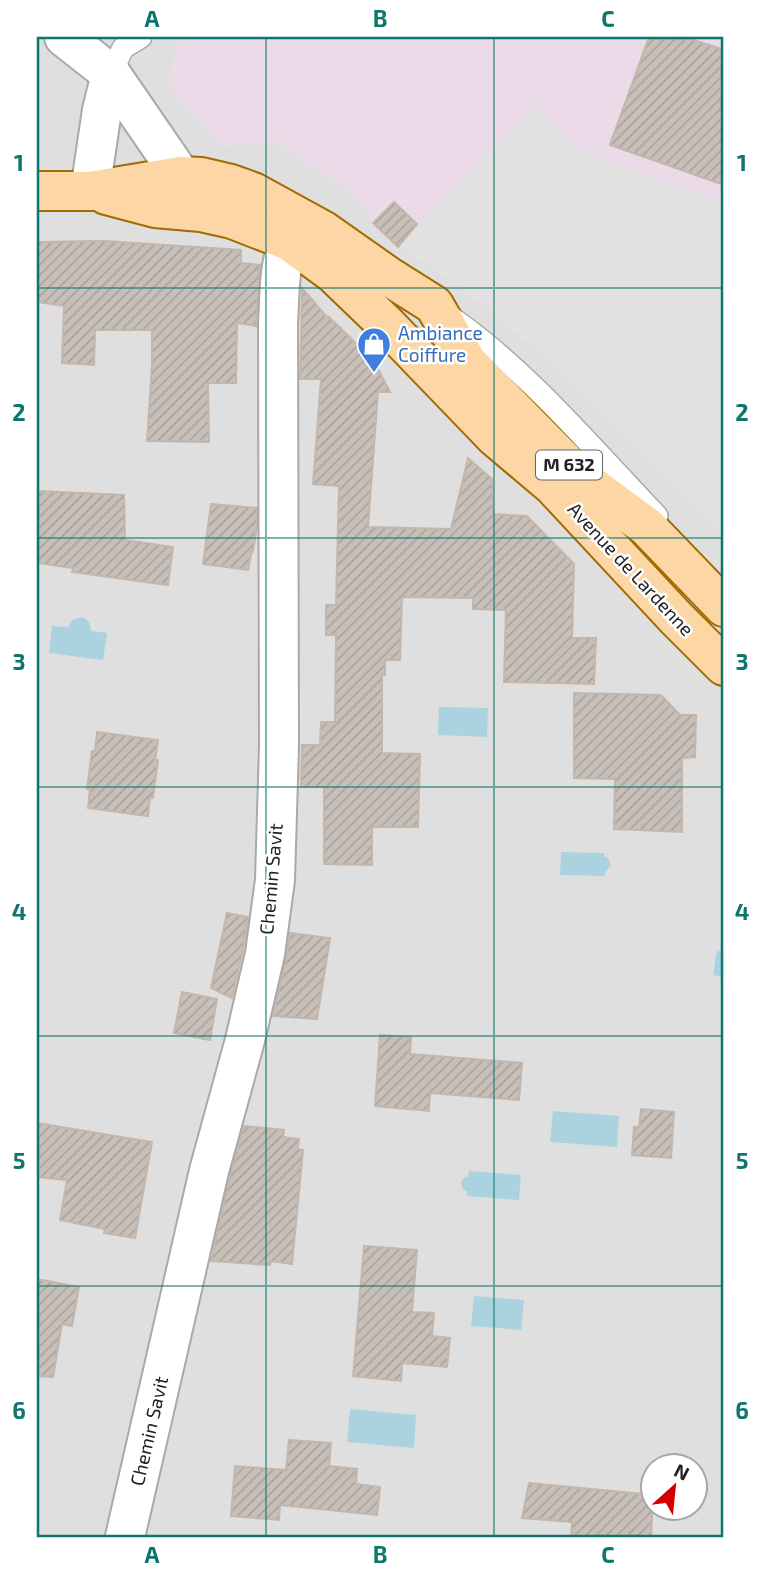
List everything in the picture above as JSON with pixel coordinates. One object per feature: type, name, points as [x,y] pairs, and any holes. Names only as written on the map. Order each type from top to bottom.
[{"type":"main road","name":"Avenue de Lardenne","points":[[37,191],[90,191],[181,176],[201,177],[253,192],[307,236],[388,276],[433,305],[467,362],[581,478],[647,527],[724,607]]},
{"type":"main road","name":"Avenue de Lardenne","points":[[90,191],[155,208],[201,212],[307,236],[334,274],[495,437],[553,486],[724,666]]},
{"type":"street","points":[[64,37],[124,49]]},
{"type":"street","points":[[124,49],[181,176]]},
{"type":"street","points":[[90,191],[102,110],[124,49]]},
{"type":"street","name":"Chemin Savit","points":[[125,1537],[209,1171],[245,1040],[265,954],[275,880],[279,746],[278,323],[283,258],[307,236]]},
{"type":"lane","name":"Avenue de Lardenne","points":[[433,305],[468,329],[530,384],[724,586]]},
{"type":"shaded area","points":[[37,37],[177,37],[170,88],[223,146],[274,142],[338,184],[397,246],[474,297],[538,350],[724,537],[724,1537],[37,1537]]},
{"type":"shaded area","points":[[177,37],[724,37],[724,537],[538,350],[474,297],[399,245],[398,247],[338,184],[274,142],[223,146],[170,88]]},
{"type":"shaded area","points":[[537,105],[579,151],[724,204],[724,537],[538,350],[474,297],[399,246]]},
{"type":"water","points":[[81,617],[89,622],[91,631],[107,633],[103,660],[49,653],[52,626],[68,627],[72,620]]},
{"type":"water","points":[[439,707],[488,708],[487,737],[438,735]]},
{"type":"water","points":[[561,852],[604,853],[611,865],[605,876],[560,875]]},
{"type":"water","points":[[717,951],[724,952],[724,977],[713,975]]},
{"type":"water","points":[[553,1111],[619,1116],[617,1147],[550,1142]]},
{"type":"water","points":[[469,1171],[521,1175],[519,1200],[467,1196],[461,1183]]},
{"type":"water","points":[[474,1296],[524,1300],[521,1330],[471,1326]]},
{"type":"water","points":[[350,1409],[416,1415],[414,1448],[347,1442]]},
{"type":"building","points":[[649,37],[685,37],[724,50],[724,185],[610,145]]},
{"type":"building","points":[[394,202],[417,224],[398,247],[373,223]]},
{"type":"building","points":[[105,241],[241,250],[241,263],[260,265],[256,326],[237,323],[236,383],[208,383],[209,442],[147,441],[152,330],[95,330],[94,365],[62,363],[64,306],[37,302],[37,242]]},
{"type":"building","points":[[302,288],[326,316],[374,361],[390,392],[378,392],[368,527],[451,529],[468,458],[492,479],[493,514],[527,516],[574,564],[572,638],[596,638],[594,684],[504,682],[506,610],[473,609],[473,598],[402,597],[400,660],[385,660],[385,675],[382,675],[382,753],[420,754],[418,827],[372,827],[372,865],[324,864],[324,787],[301,787],[302,745],[320,745],[321,722],[335,722],[336,635],[326,635],[326,605],[336,605],[339,486],[313,484],[321,379],[300,379]]},
{"type":"building","points":[[37,491],[124,495],[125,540],[173,547],[168,585],[72,572],[73,568],[37,563]]},
{"type":"building","points":[[211,504],[257,508],[257,526],[248,570],[203,564]]},
{"type":"building","points":[[574,693],[661,695],[680,715],[696,715],[695,757],[682,758],[682,832],[614,829],[615,779],[574,778]]},
{"type":"building","points":[[97,732],[158,740],[153,798],[150,797],[148,816],[88,808],[90,789],[87,789]]},
{"type":"building","points":[[227,913],[248,917],[232,998],[211,988]]},
{"type":"building","points":[[290,933],[330,938],[317,1019],[273,1016]]},
{"type":"building","points":[[182,992],[217,999],[210,1040],[174,1033]]},
{"type":"building","points":[[380,1035],[411,1037],[410,1054],[522,1063],[519,1100],[430,1093],[429,1111],[375,1106]]},
{"type":"building","points":[[641,1109],[674,1112],[671,1158],[632,1155],[634,1127],[639,1127]]},
{"type":"building","points":[[37,1123],[152,1142],[135,1238],[104,1233],[105,1229],[60,1220],[67,1180],[37,1177]]},
{"type":"building","points":[[244,1126],[284,1130],[283,1137],[299,1139],[298,1149],[303,1150],[292,1264],[271,1261],[270,1265],[211,1261]]},
{"type":"building","points":[[364,1246],[417,1250],[412,1312],[434,1313],[432,1336],[450,1338],[447,1367],[402,1363],[401,1381],[353,1376]]},
{"type":"building","points":[[37,1279],[79,1287],[72,1326],[62,1324],[53,1377],[37,1376]]},
{"type":"building","points":[[289,1440],[331,1443],[329,1466],[357,1469],[356,1484],[380,1487],[377,1515],[280,1505],[279,1520],[231,1516],[235,1466],[286,1470]]},
{"type":"building","points":[[529,1483],[638,1494],[638,1522],[652,1522],[651,1537],[571,1537],[572,1522],[522,1518]]},
{"type":"place","name":"Ambiance Coiffure","points":[[374,374]]}]
